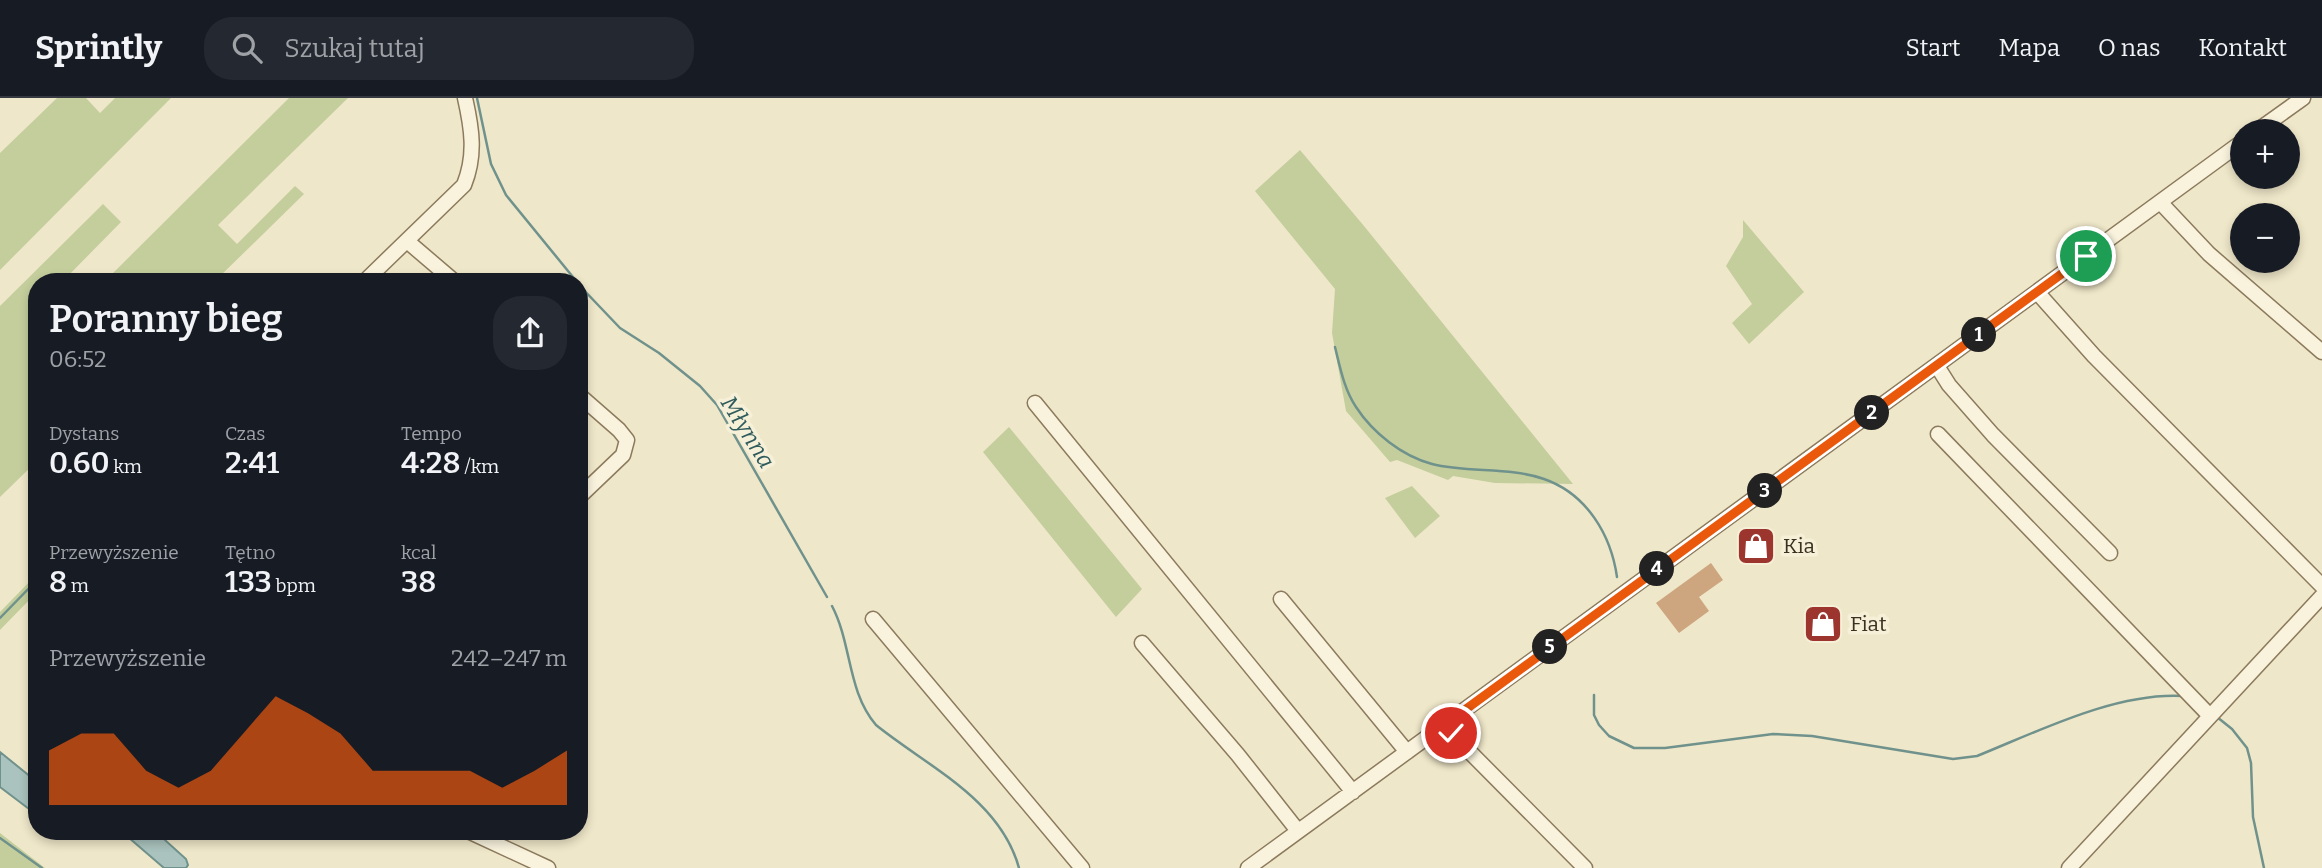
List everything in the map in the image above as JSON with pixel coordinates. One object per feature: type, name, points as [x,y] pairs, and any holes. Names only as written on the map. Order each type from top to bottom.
[{"type":"street","points":[[373,273],[464,185],[474,149],[465,98]]},
{"type":"street","points":[[2274,119],[2303,98]]},
{"type":"street","points":[[1248,868],[2230,151]]},
{"type":"street","points":[[2160,202],[2209,254],[2322,352]]},
{"type":"street","points":[[407,241],[444,273]]},
{"type":"street","points":[[2037,292],[2094,356],[2322,586]]},
{"type":"street","points":[[1937,366],[1949,385],[1993,435],[2110,554]]},
{"type":"street","points":[[588,403],[619,429],[627,440],[623,455],[588,488]]},
{"type":"street","points":[[1035,403],[1353,792]]},
{"type":"street","points":[[1938,434],[2210,716]]},
{"type":"street","points":[[2069,868],[2322,596]]},
{"type":"street","points":[[1281,599],[1407,752]]},
{"type":"street","points":[[873,619],[1082,868]]},
{"type":"street","points":[[1142,643],[1238,755],[1298,831]]},
{"type":"street","points":[[1447,723],[1451,733],[1585,868]]},
{"type":"street","points":[[487,840],[548,868]]},
{"type":"green space","points":[[57,98],[86,98],[100,113],[115,98],[171,98],[0,270],[0,153]]},
{"type":"green space","points":[[289,98],[348,98],[218,225],[237,244],[295,186],[304,194],[223,273],[113,273]]},
{"type":"green space","points":[[1300,150],[1573,484],[1495,483],[1453,476],[1448,480],[1397,460],[1390,462],[1346,411],[1332,333],[1335,289],[1255,191]]},
{"type":"green space","points":[[103,204],[121,222],[71,273],[33,273]]},
{"type":"green space","points":[[1743,220],[1804,292],[1749,344],[1732,323],[1752,304],[1726,266],[1743,237]]},
{"type":"green space","points":[[28,278],[28,470],[0,497],[0,306]]},
{"type":"green space","points":[[1009,427],[1142,589],[1116,617],[983,452]]},
{"type":"green space","points":[[1412,486],[1440,516],[1415,538],[1385,498]]},
{"type":"green space","points":[[28,583],[28,601],[0,630],[0,612]]},
{"type":"green space","points":[[0,833],[45,868],[0,868]]},
{"type":"water","points":[[0,752],[28,775],[28,808],[0,787]]},
{"type":"water","points":[[131,840],[165,840],[186,859],[188,865],[186,868],[164,868]]},
{"type":"building","points":[[1711,563],[1723,580],[1699,597],[1709,611],[1679,633],[1656,603]]},
{"type":"waterway","name":"Młynna","points":[[477,98],[491,164],[506,195],[570,273]]},
{"type":"waterway","name":"Młynna","points":[[588,294],[620,328],[659,353],[700,386],[717,405],[827,597]]},
{"type":"waterway","points":[[1335,347],[1348,393],[1363,417],[1389,442],[1432,464],[1531,475],[1559,486],[1584,506],[1603,531],[1617,577]]},
{"type":"waterway","points":[[0,618],[28,589]]},
{"type":"waterway","name":"Młynna","points":[[832,606],[860,697],[876,725],[960,786],[979,804],[996,822],[1010,844],[1019,868]]},
{"type":"waterway","points":[[1594,695],[1594,715],[1599,725],[1609,736],[1634,748],[1665,748],[1773,734],[1812,736],[1953,759],[1977,756],[2078,715],[2105,707],[2157,696],[2183,696]]},
{"type":"waterway","points":[[2217,717],[2232,729],[2247,748],[2251,763],[2253,817],[2264,868]]},
{"type":"waterway","points":[[0,838],[42,868]]},
{"type":"place","name":"Kia","points":[[1756,546]]},
{"type":"place","name":"Fiat","points":[[1823,624]]},
{"type":"route","points":[[1451,733],[1447,723],[2086,256]]}]
